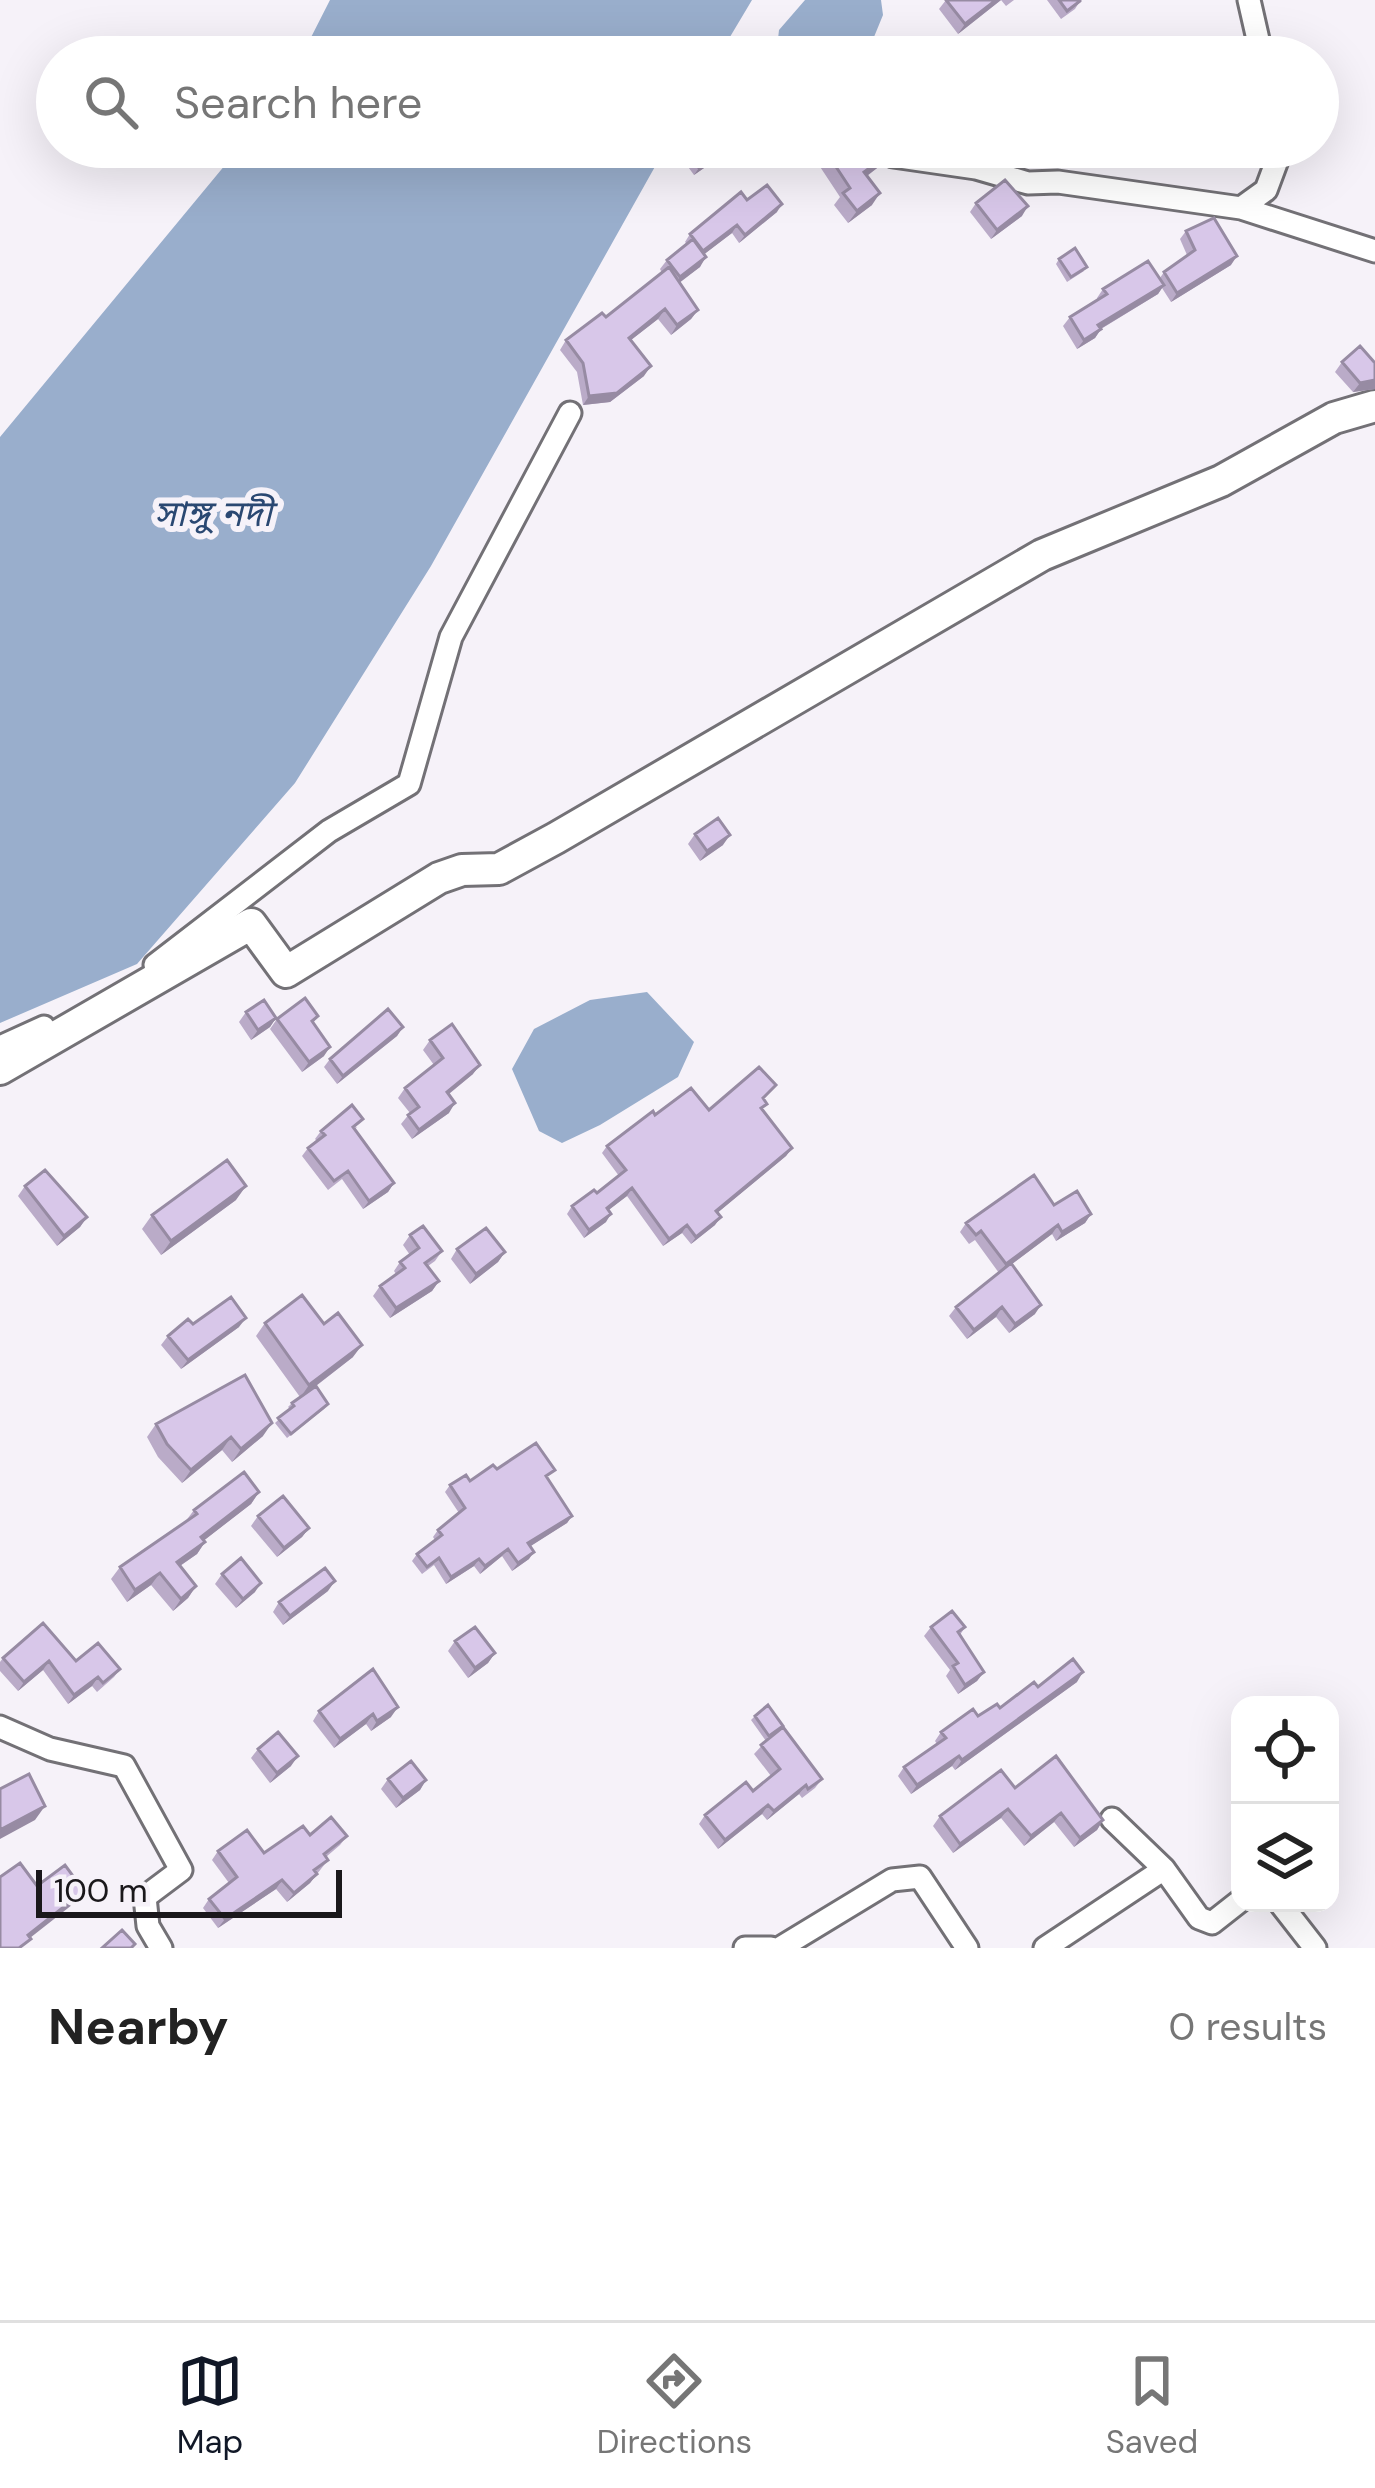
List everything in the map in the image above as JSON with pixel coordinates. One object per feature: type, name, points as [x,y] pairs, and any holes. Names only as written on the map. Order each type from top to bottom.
[{"type":"main road","points":[[0,1070],[251,924],[286,972],[439,878],[462,870],[499,869],[1042,555],[1221,481],[1334,418],[1375,406]]},
{"type":"street","points":[[1249,0],[1257,36]]},
{"type":"street","points":[[976,168],[1028,183],[1058,182],[1241,208],[1375,251]]},
{"type":"street","points":[[1241,208],[1266,190],[1274,168]]},
{"type":"street","points":[[0,1047],[25,1038],[165,958],[328,831],[409,784],[451,637],[571,413]]},
{"type":"street","points":[[0,1727],[50,1749],[124,1766],[181,1870],[145,1897],[148,1926],[161,1948]]},
{"type":"street","points":[[1112,1819],[1164,1869],[1199,1918],[1212,1922],[1231,1908]]},
{"type":"street","points":[[1046,1948],[1164,1869]]},
{"type":"street","points":[[780,1948],[892,1880],[920,1877],[968,1948]]},
{"type":"street","points":[[1287,1912],[1315,1948]]},
{"type":"street","points":[[745,1948],[770,1948]]},
{"type":"water","points":[[330,0],[752,0],[731,36],[312,36]]},
{"type":"water","points":[[805,0],[881,0],[883,15],[874,36],[778,36]]},
{"type":"water","name":"সাঙ্গু নদী","points":[[223,168],[654,168],[431,566],[295,783],[137,964],[0,1023],[0,437]]},
{"type":"water","points":[[647,992],[694,1042],[678,1077],[562,1143],[539,1131],[512,1069],[534,1029],[590,1000]]},
{"type":"building","points":[[946,0],[996,0],[965,24]]},
{"type":"building","points":[[1059,0],[1080,0],[1080,1],[1067,11]]},
{"type":"building","points":[[837,168],[869,168],[864,172],[880,193],[857,211],[843,193],[850,188]]},
{"type":"building","points":[[1005,180],[1028,206],[997,230],[976,203]]},
{"type":"building","points":[[767,185],[782,204],[745,235],[737,225],[703,251],[690,234],[741,192],[747,200]]},
{"type":"building","points":[[1214,218],[1237,256],[1177,293],[1164,272],[1195,250],[1186,231]]},
{"type":"building","points":[[693,239],[706,257],[680,277],[667,260]]},
{"type":"building","points":[[1075,248],[1087,267],[1071,277],[1059,259]]},
{"type":"building","points":[[1148,261],[1164,285],[1098,325],[1101,329],[1084,340],[1070,317]]},
{"type":"building","points":[[669,267],[698,310],[677,325],[665,309],[629,338],[651,366],[617,393],[589,396],[583,363],[566,340],[602,313],[606,317]]},
{"type":"building","points":[[1360,346],[1375,363],[1375,380],[1360,383],[1342,362]]},
{"type":"building","points":[[718,818],[730,835],[707,851],[695,834]]},
{"type":"building","points":[[305,998],[318,1016],[312,1021],[330,1047],[309,1062],[277,1019]]},
{"type":"building","points":[[264,1000],[276,1018],[258,1030],[246,1012]]},
{"type":"building","points":[[388,1009],[403,1027],[343,1076],[330,1059]]},
{"type":"building","points":[[452,1024],[480,1065],[447,1092],[455,1103],[419,1130],[408,1115],[419,1107],[405,1088],[443,1058],[430,1040]]},
{"type":"building","points":[[759,1067],[776,1085],[763,1098],[767,1104],[761,1108],[792,1148],[716,1211],[721,1217],[696,1237],[687,1225],[669,1239],[632,1188],[607,1208],[611,1214],[589,1230],[572,1206],[626,1170],[607,1146],[691,1088],[709,1110]]},
{"type":"building","points":[[352,1105],[363,1119],[353,1127],[394,1183],[369,1201],[348,1171],[334,1181],[308,1148]]},
{"type":"building","points":[[227,1160],[246,1186],[171,1241],[152,1215]]},
{"type":"building","points":[[45,1170],[87,1217],[64,1236],[25,1186]]},
{"type":"building","points":[[1034,1175],[1054,1205],[1077,1191],[1091,1214],[1062,1232],[1058,1225],[1006,1264],[981,1231],[976,1235],[966,1223]]},
{"type":"building","points":[[423,1226],[442,1251],[425,1263],[439,1281],[396,1308],[380,1286],[405,1268],[400,1262],[419,1248],[410,1235]]},
{"type":"building","points":[[486,1228],[505,1252],[476,1274],[457,1249]]},
{"type":"building","points":[[1011,1263],[1041,1305],[1015,1324],[1002,1307],[974,1330],[956,1307]]},
{"type":"building","points":[[302,1295],[324,1324],[338,1313],[362,1345],[309,1385],[265,1323]]},
{"type":"building","points":[[231,1297],[246,1318],[188,1360],[168,1336],[188,1319],[193,1324]]},
{"type":"building","points":[[245,1375],[272,1423],[241,1449],[231,1437],[191,1470],[156,1424]]},
{"type":"building","points":[[316,1386],[328,1404],[291,1434],[278,1418]]},
{"type":"building","points":[[536,1443],[555,1470],[546,1476],[572,1516],[528,1543],[534,1552],[518,1563],[508,1549],[485,1566],[479,1559],[451,1577],[439,1558],[427,1567],[417,1554],[465,1508],[450,1485],[466,1475],[470,1481],[493,1465],[497,1469]]},
{"type":"building","points":[[244,1472],[259,1492],[177,1562],[196,1586],[181,1599],[160,1573],[135,1590],[120,1567],[197,1514],[194,1510]]},
{"type":"building","points":[[283,1496],[309,1528],[284,1548],[258,1516]]},
{"type":"building","points":[[241,1558],[261,1583],[243,1599],[222,1574]]},
{"type":"building","points":[[325,1568],[335,1581],[290,1616],[279,1602]]},
{"type":"building","points":[[952,1611],[965,1627],[958,1632],[984,1672],[965,1685],[953,1666],[958,1663],[931,1627]]},
{"type":"building","points":[[43,1623],[76,1661],[98,1643],[120,1669],[103,1683],[98,1677],[74,1695],[49,1661],[24,1682],[3,1658]]},
{"type":"building","points":[[475,1627],[495,1653],[475,1668],[455,1641]]},
{"type":"building","points":[[1073,1659],[1083,1672],[962,1760],[959,1756],[917,1785],[904,1767],[946,1738],[941,1732],[973,1709],[978,1716],[997,1704],[1000,1708],[1034,1682],[1038,1687]]},
{"type":"building","points":[[373,1669],[398,1707],[377,1721],[373,1714],[340,1739],[319,1711]]},
{"type":"building","points":[[768,1705],[783,1726],[769,1736],[755,1716]]},
{"type":"building","points":[[783,1727],[822,1779],[808,1789],[806,1785],[774,1811],[768,1805],[725,1840],[705,1815],[746,1782],[753,1791],[780,1769],[761,1745]]},
{"type":"building","points":[[278,1732],[298,1756],[277,1773],[258,1749]]},
{"type":"building","points":[[1056,1756],[1103,1820],[1080,1838],[1061,1813],[1031,1836],[1008,1809],[960,1844],[940,1816],[1001,1770],[1015,1788]]},
{"type":"building","points":[[411,1761],[426,1780],[403,1798],[388,1779]]},
{"type":"building","points":[[29,1774],[45,1806],[0,1830],[0,1789]]},
{"type":"building","points":[[331,1817],[347,1836],[324,1854],[328,1860],[314,1870],[317,1874],[294,1893],[282,1880],[225,1919],[209,1899],[237,1877],[218,1851],[247,1830],[264,1853],[303,1826],[310,1835]]},
{"type":"building","points":[[20,1863],[37,1886],[65,1865],[84,1891],[28,1935],[31,1939],[19,1948],[0,1948],[0,1877]]},
{"type":"building","points":[[122,1930],[135,1944],[131,1948],[102,1948]]}]
